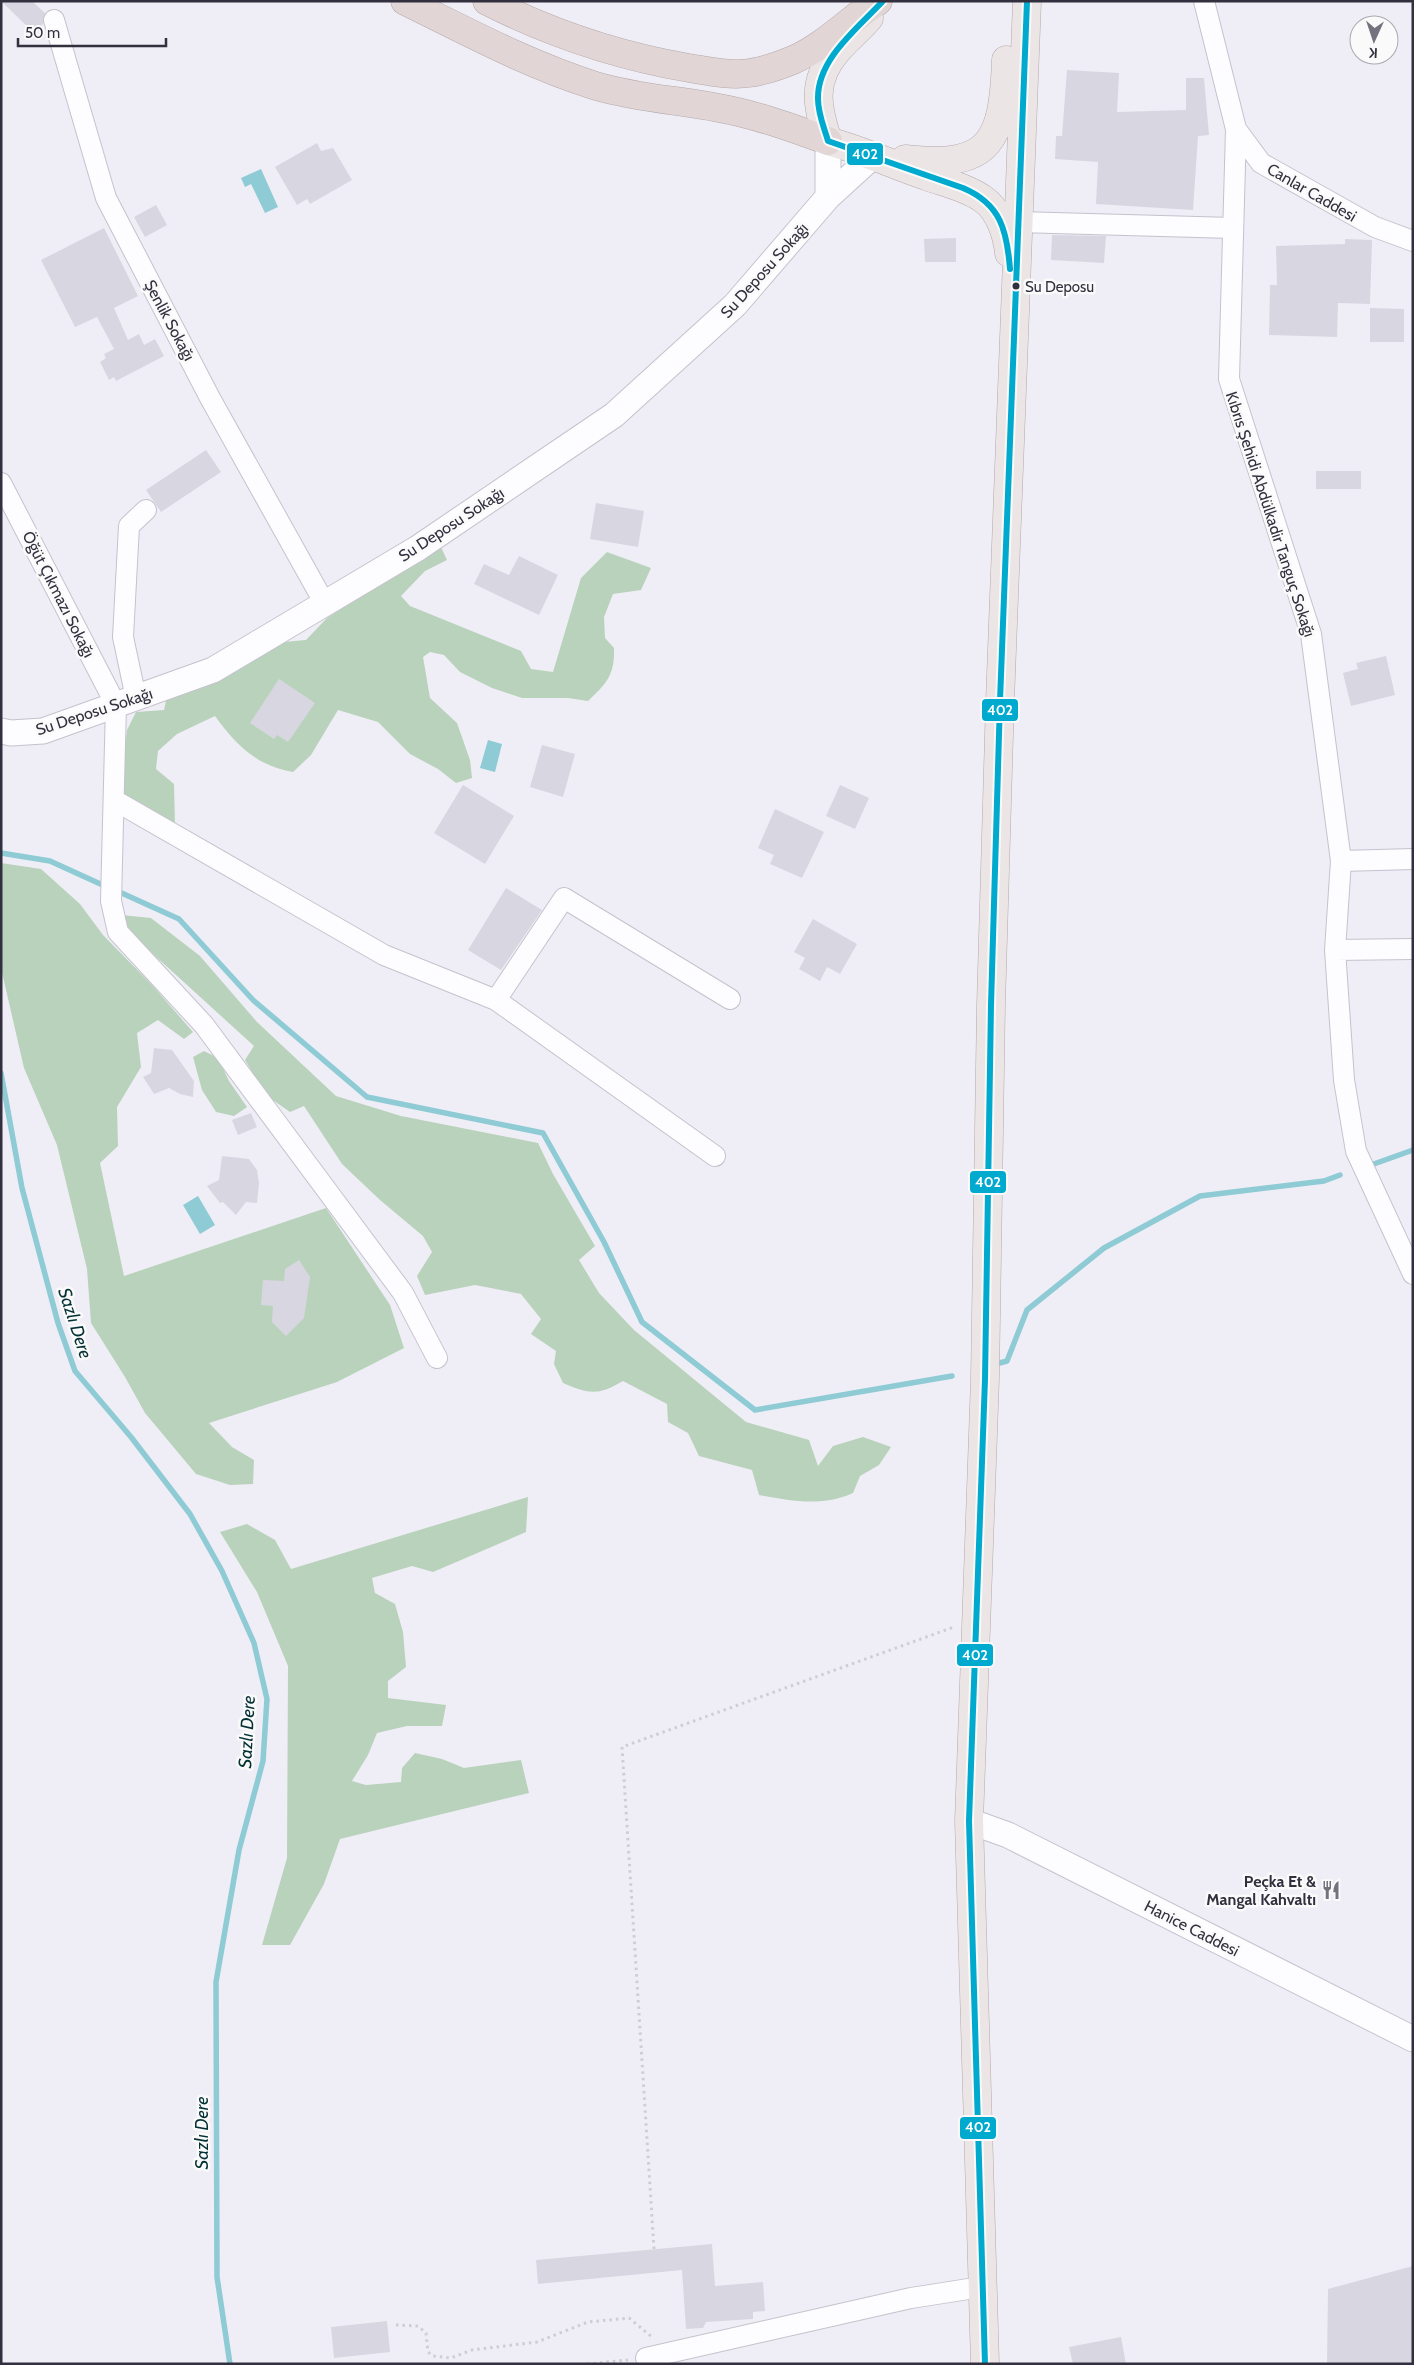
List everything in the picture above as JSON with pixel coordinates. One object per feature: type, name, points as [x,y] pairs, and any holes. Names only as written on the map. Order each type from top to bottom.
[{"type":"highway","points":[[405,1],[526,62],[597,86],[653,98],[720,108],[790,127],[828,141]]},
{"type":"highway","points":[[487,1],[543,26],[613,50],[659,63],[714,72],[749,73],[793,60],[828,39],[878,1]]},
{"type":"main road","points":[[883,1],[836,52],[821,74],[818,97],[821,117],[828,141],[874,155],[913,172],[961,188],[984,200],[1001,221],[1004,230],[1008,249],[1014,312]]},
{"type":"main road","points":[[874,155],[925,161],[954,161],[972,156],[987,144],[999,123],[1005,91],[1008,1]]},
{"type":"main road","points":[[985,2364],[981,2287],[969,1821],[985,1379],[991,1006],[1014,312],[1027,1]]},
{"type":"street","name":"Canlar Caddesi","points":[[1204,1],[1236,128],[1261,163],[1375,227],[1413,241]]},
{"type":"street","name":"Şenlik Sokağı","points":[[54,20],[106,198],[210,398],[325,604]]},
{"type":"street","name":"Kıbrıs Şehidi Abdülkadir Tanguç Sokağı","points":[[1236,128],[1228,379],[1311,634],[1341,861],[1335,950],[1344,1080],[1356,1151],[1413,1274]]},
{"type":"street","points":[[828,141],[828,197]]},
{"type":"street","name":"Su Deposu Sokağı","points":[[1,732],[11,734],[43,731],[213,670],[418,548],[614,415],[735,305],[828,197],[874,155]]},
{"type":"street","points":[[1018,222],[1234,228]]},
{"type":"street","name":"Öğüt Çıkmazı Sokağı","points":[[1,483],[126,702]]},
{"type":"street","points":[[146,510],[129,526],[123,637],[126,702],[114,800],[111,901],[118,932],[204,1025],[403,1293],[437,1358]]},
{"type":"street","points":[[114,800],[384,955],[496,1000],[715,1156]]},
{"type":"street","points":[[1341,861],[1413,859]]},
{"type":"street","points":[[496,1000],[564,898],[730,999]]},
{"type":"street","points":[[1335,950],[1413,949]]},
{"type":"street","name":"Hanice Caddesi","points":[[969,1821],[1008,1835],[1413,2039]]},
{"type":"street","points":[[655,2356],[911,2298],[981,2287]]},
{"type":"path","points":[[654,2249],[622,1746],[975,1620]]},
{"type":"path","points":[[396,2325],[418,2326],[426,2333],[428,2352],[433,2356],[451,2358],[472,2350],[500,2345],[537,2342],[588,2322],[629,2318],[655,2339],[655,2356],[587,2364]]},
{"type":"green space","points":[[440,545],[447,560],[425,571],[401,596],[410,606],[521,651],[531,669],[553,672],[581,578],[607,552],[651,568],[641,590],[613,594],[604,617],[605,638],[614,648],[613,665],[608,678],[600,689],[588,701],[568,698],[522,698],[492,688],[460,672],[444,655],[430,652],[423,657],[430,698],[457,723],[470,760],[472,778],[456,783],[438,769],[410,754],[378,722],[338,710],[311,755],[293,772],[280,769],[248,753],[215,716],[177,734],[158,751],[156,769],[174,784],[175,825],[134,811],[120,786],[127,730],[136,712],[164,710],[167,696],[272,643],[306,640],[327,618]]},
{"type":"green space","points":[[1,863],[41,869],[80,904],[103,935],[152,985],[193,1032],[184,1039],[158,1020],[137,1033],[141,1067],[117,1107],[118,1146],[100,1163],[124,1276],[326,1208],[390,1305],[404,1348],[337,1382],[209,1423],[232,1447],[254,1460],[253,1484],[230,1485],[196,1474],[145,1413],[91,1323],[87,1269],[57,1145],[24,1068],[1,968]]},
{"type":"green space","points":[[121,915],[151,918],[200,956],[257,1022],[336,1096],[401,1116],[538,1143],[553,1174],[595,1246],[579,1260],[599,1293],[634,1330],[746,1422],[809,1440],[818,1466],[833,1446],[863,1437],[891,1447],[879,1465],[860,1476],[853,1493],[830,1500],[807,1501],[759,1495],[752,1470],[699,1456],[688,1433],[668,1422],[667,1404],[623,1381],[607,1389],[593,1392],[563,1383],[554,1364],[556,1351],[531,1334],[541,1319],[521,1294],[475,1285],[425,1295],[417,1276],[432,1252],[423,1236],[380,1200],[342,1164],[304,1106],[290,1112],[267,1096],[245,1060],[254,1046],[130,933]]},
{"type":"green space","points":[[204,1051],[218,1058],[229,1081],[247,1107],[234,1116],[216,1112],[202,1090],[193,1057]]},
{"type":"green space","points":[[528,1497],[526,1532],[433,1572],[412,1566],[372,1578],[375,1593],[395,1604],[403,1632],[406,1667],[388,1681],[388,1698],[446,1705],[442,1726],[407,1726],[377,1733],[368,1755],[352,1781],[366,1785],[401,1782],[402,1768],[415,1753],[442,1759],[464,1768],[521,1760],[529,1793],[340,1839],[324,1884],[290,1945],[262,1945],[287,1858],[288,1666],[257,1592],[220,1532],[247,1524],[275,1540],[291,1569]]},
{"type":"water","points":[[261,169],[278,207],[265,213],[251,184],[245,187],[241,178]]},
{"type":"water","points":[[488,740],[502,744],[495,772],[480,768]]},
{"type":"water","points":[[198,1196],[215,1225],[200,1234],[183,1205]]},
{"type":"building","points":[[1,1],[32,1],[45,13],[43,24],[34,33]]},
{"type":"building","points":[[1067,70],[1119,73],[1117,112],[1186,110],[1186,78],[1204,78],[1209,135],[1198,136],[1193,210],[1096,204],[1098,162],[1055,159],[1056,136],[1062,136]]},
{"type":"building","points":[[317,143],[321,151],[333,148],[352,180],[310,204],[307,199],[297,205],[275,167]]},
{"type":"building","points":[[156,205],[167,225],[145,237],[134,217]]},
{"type":"building","points":[[104,228],[138,296],[114,308],[128,340],[139,334],[144,345],[155,339],[164,356],[116,381],[114,377],[109,380],[100,362],[106,358],[104,354],[114,349],[97,317],[75,327],[41,260]]},
{"type":"building","points":[[1052,235],[1106,236],[1104,263],[1051,260]]},
{"type":"building","points":[[956,238],[956,262],[925,262],[924,239]]},
{"type":"building","points":[[1345,239],[1372,240],[1370,304],[1338,303],[1337,337],[1269,335],[1270,285],[1277,285],[1276,246],[1345,244]]},
{"type":"building","points":[[1370,308],[1404,309],[1404,342],[1370,342]]},
{"type":"building","points":[[206,450],[221,472],[161,512],[146,490]]},
{"type":"building","points":[[1316,471],[1361,471],[1361,489],[1316,489]]},
{"type":"building","points":[[596,503],[644,511],[638,547],[590,539]]},
{"type":"building","points":[[519,556],[558,575],[539,615],[474,584],[484,564],[509,575]]},
{"type":"building","points":[[1386,656],[1395,695],[1351,706],[1343,673],[1358,669],[1356,663]]},
{"type":"building","points":[[279,679],[315,703],[288,742],[277,735],[274,739],[250,723]]},
{"type":"building","points":[[542,745],[575,754],[563,797],[530,787]]},
{"type":"building","points":[[463,785],[514,816],[485,864],[434,833]]},
{"type":"building","points":[[840,785],[869,798],[855,829],[826,816]]},
{"type":"building","points":[[775,809],[824,832],[802,878],[770,864],[774,855],[758,848]]},
{"type":"building","points":[[506,888],[542,910],[501,970],[468,950]]},
{"type":"building","points":[[813,919],[857,944],[840,974],[827,967],[820,981],[799,969],[805,958],[794,952]]},
{"type":"building","points":[[154,1048],[172,1050],[194,1081],[193,1097],[180,1094],[169,1088],[154,1094],[143,1077],[151,1073]]},
{"type":"building","points":[[251,1113],[257,1127],[238,1135],[232,1120]]},
{"type":"building","points":[[222,1156],[249,1159],[257,1170],[259,1184],[257,1203],[246,1202],[236,1215],[223,1202],[220,1203],[207,1186],[219,1180]]},
{"type":"building","points":[[299,1260],[310,1277],[304,1318],[286,1336],[272,1322],[273,1306],[261,1305],[263,1280],[284,1281],[285,1269]]},
{"type":"building","points":[[712,2244],[715,2286],[763,2282],[765,2311],[753,2312],[753,2319],[706,2322],[703,2328],[686,2329],[682,2270],[538,2284],[536,2260]]},
{"type":"building","points":[[1413,2266],[1413,2364],[1327,2364],[1328,2289]]},
{"type":"building","points":[[387,2321],[390,2352],[334,2358],[331,2327]]},
{"type":"building","points":[[1121,2337],[1126,2364],[1073,2364],[1069,2347]]},
{"type":"waterway","points":[[1,853],[50,861],[107,887]]},
{"type":"waterway","points":[[115,890],[179,919],[253,1000],[367,1097],[543,1133],[604,1242],[642,1322],[755,1410],[952,1376]]},
{"type":"waterway","name":"Sazlı Dere","points":[[1,1073],[22,1188],[58,1323],[75,1371],[131,1437],[190,1514],[222,1571],[254,1643],[267,1699],[263,1761],[239,1850],[216,1982],[217,2277],[230,2364]]},
{"type":"waterway","points":[[1371,1165],[1413,1150]]},
{"type":"waterway","points":[[992,1365],[1007,1361],[1027,1310],[1104,1248],[1200,1196],[1324,1181],[1340,1175]]},
{"type":"transit line","name":"402","points":[[883,1],[851,33],[824,71],[819,84],[818,105],[828,141],[963,188],[986,202],[1000,220],[1004,231],[1010,269]]},
{"type":"transit line","name":"402","points":[[985,2364],[969,1821],[985,1379],[991,1005],[1000,701],[1027,1]]},
{"type":"place","name":"Su Deposu","points":[[1016,286]]},
{"type":"place","name":"Peçka Et & Mangal Kahvaltı","points":[[1331,1890]]}]
